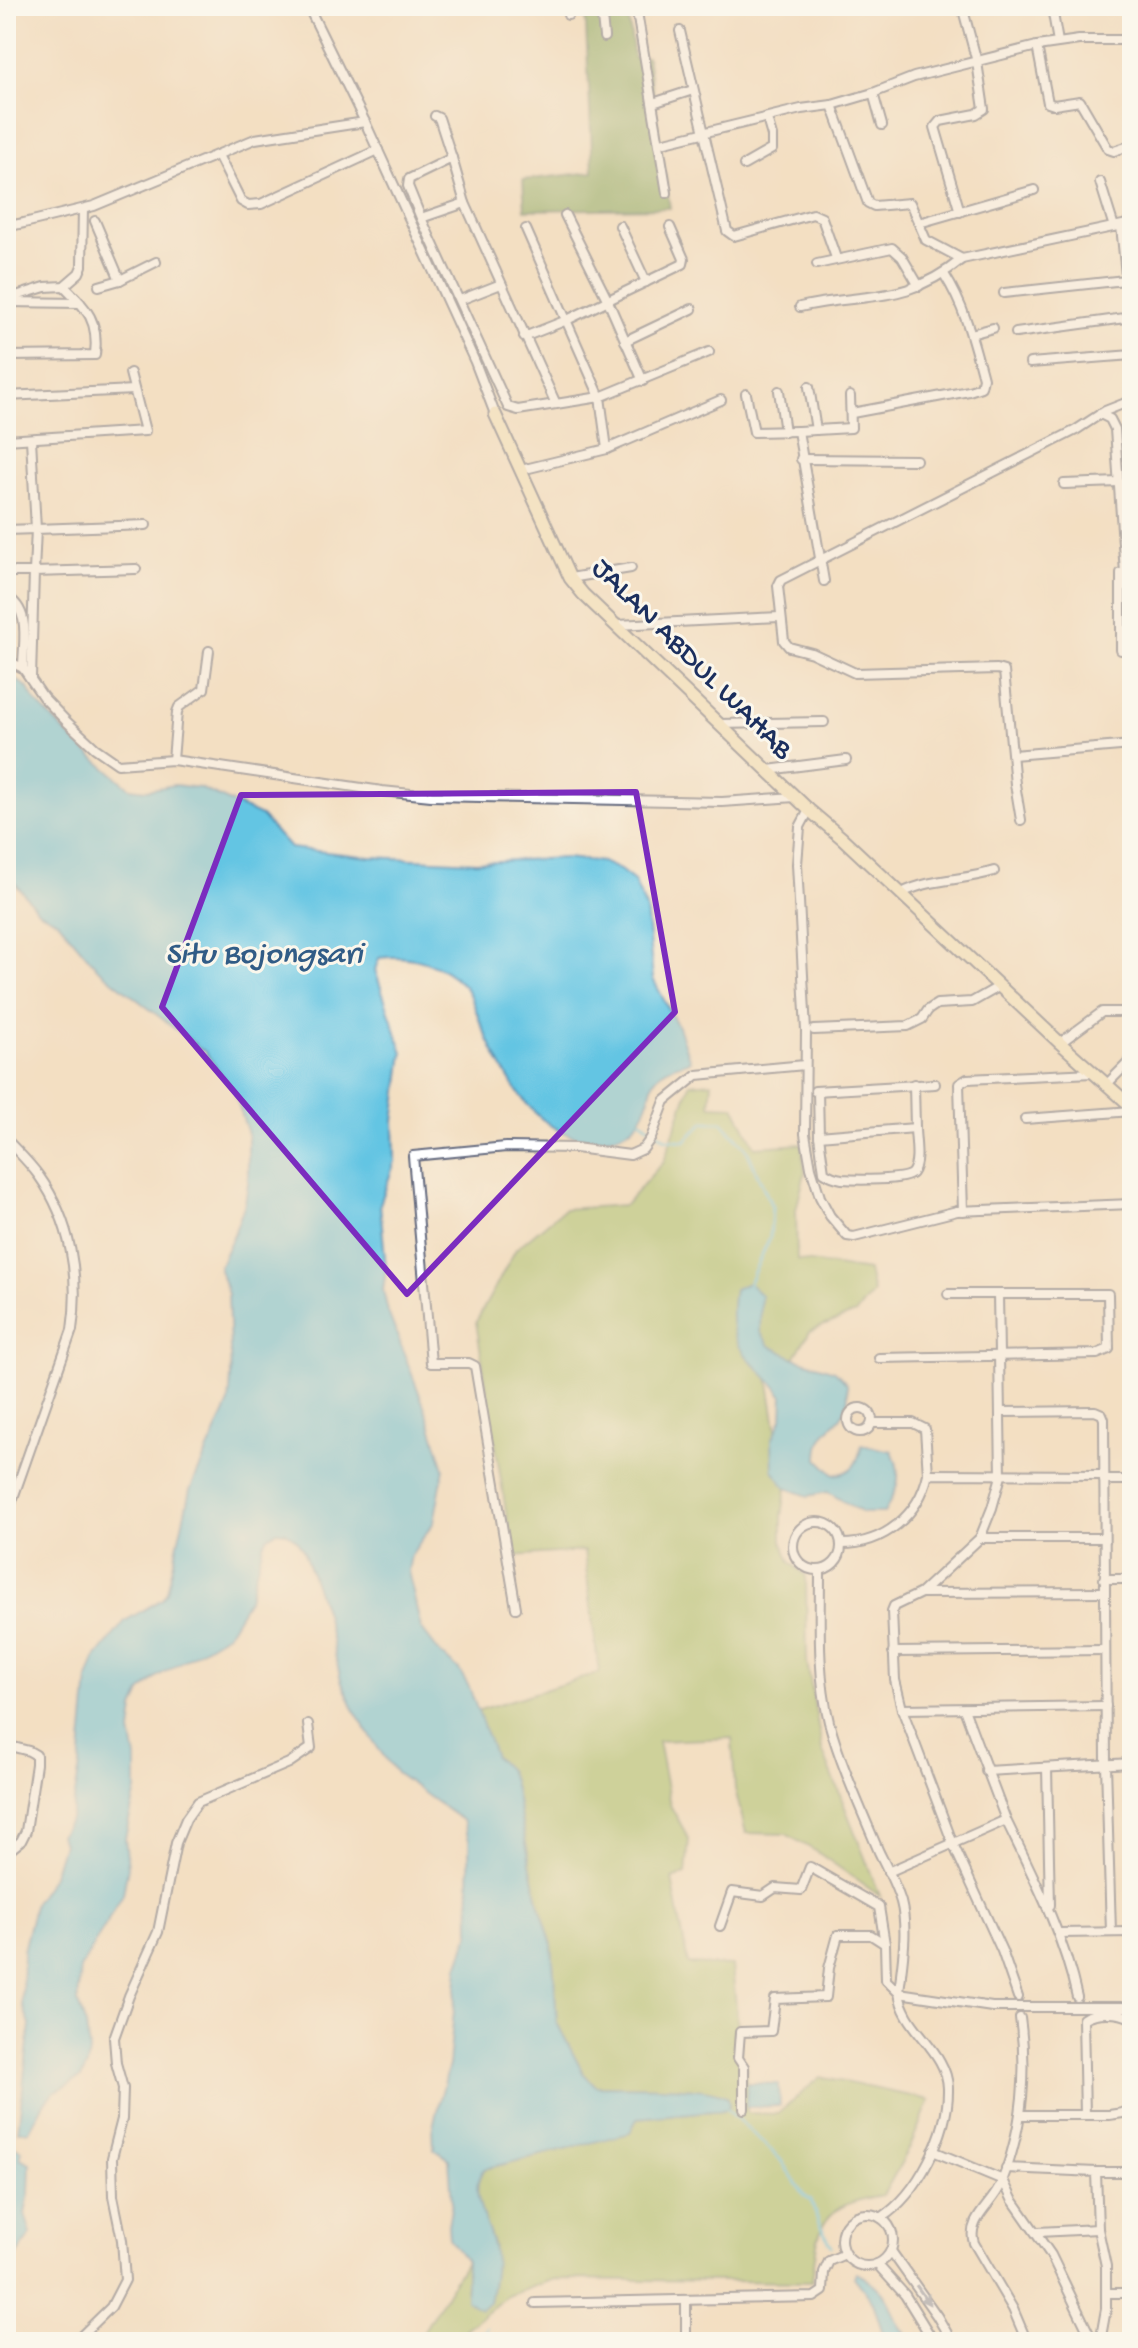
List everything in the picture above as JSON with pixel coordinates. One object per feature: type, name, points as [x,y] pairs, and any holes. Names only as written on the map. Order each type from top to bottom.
[{"type":"street","name":"JALAN ABDUL WAHAB","points":[[308,6],[378,150],[570,578],[717,724],[1132,1109]]},
{"type":"street","points":[[601,6],[604,37]]},
{"type":"street","points":[[636,6],[667,193]]},
{"type":"street","points":[[960,212],[935,127],[940,121],[984,111],[977,62],[962,6]]},
{"type":"street","points":[[1052,8],[1058,42]]},
{"type":"street","points":[[680,31],[730,234],[734,236],[818,215],[822,218],[836,258]]},
{"type":"street","points":[[661,143],[801,109],[832,105],[914,77],[1037,46],[1058,42],[1132,40]]},
{"type":"street","points":[[1037,46],[1048,103],[1080,101],[1108,149],[1114,151],[1132,145]]},
{"type":"street","points":[[653,103],[693,90]]},
{"type":"street","points":[[873,93],[882,125]]},
{"type":"street","points":[[832,105],[868,203],[874,206],[910,203],[926,240],[962,259]]},
{"type":"street","points":[[435,116],[439,118],[465,203],[556,404]]},
{"type":"street","points":[[744,165],[772,149],[767,119]]},
{"type":"street","points":[[6,205],[8,221],[14,225],[83,209],[255,139],[365,122]]},
{"type":"street","points":[[218,155],[241,201],[248,205],[261,204],[378,150]]},
{"type":"street","points":[[452,158],[409,179],[408,186],[508,407],[518,410],[600,397],[709,352]]},
{"type":"street","points":[[1100,182],[1118,226],[1128,269],[1125,280],[1132,334]]},
{"type":"street","points":[[919,223],[1034,190]]},
{"type":"street","points":[[421,218],[465,203]]},
{"type":"street","points":[[6,300],[45,287],[67,284],[79,273],[83,209]]},
{"type":"street","points":[[565,215],[643,381]]},
{"type":"street","points":[[95,221],[120,280]]},
{"type":"street","points":[[800,307],[888,296],[944,274],[962,259],[1132,223]]},
{"type":"street","points":[[620,226],[646,282]]},
{"type":"street","points":[[524,337],[608,301],[684,262],[670,227]]},
{"type":"street","points":[[526,229],[600,397],[607,449]]},
{"type":"street","points":[[83,240],[104,242]]},
{"type":"street","points":[[817,264],[892,248],[902,257],[919,286]]},
{"type":"street","points":[[99,286],[120,280],[156,262]]},
{"type":"street","points":[[852,413],[981,387],[983,378],[971,334],[958,295],[944,274]]},
{"type":"street","points":[[1004,293],[1125,280]]},
{"type":"street","points":[[6,356],[93,356],[96,353],[96,328],[67,284]]},
{"type":"street","points":[[460,300],[501,284]]},
{"type":"street","points":[[6,300],[80,303]]},
{"type":"street","points":[[625,341],[692,309]]},
{"type":"street","points":[[1016,333],[1130,317]]},
{"type":"street","points":[[971,334],[993,328]]},
{"type":"street","points":[[1030,363],[1132,355]]},
{"type":"street","points":[[6,440],[145,431],[130,373]]},
{"type":"street","points":[[809,387],[816,430]]},
{"type":"street","points":[[6,396],[134,390]]},
{"type":"street","points":[[779,391],[785,432]]},
{"type":"street","points":[[746,394],[754,432],[851,428],[850,396]]},
{"type":"street","points":[[1021,820],[1004,671],[849,672],[812,653],[789,647],[784,641],[779,583],[1132,398]]},
{"type":"street","points":[[521,470],[607,449],[721,400]]},
{"type":"street","points":[[1100,414],[1110,419],[1115,429],[1123,573],[1121,650],[1132,650]]},
{"type":"street","points":[[798,431],[824,581]]},
{"type":"street","points":[[31,439],[36,529],[31,679]]},
{"type":"street","points":[[801,459],[916,460]]},
{"type":"street","points":[[1064,484],[1119,482]]},
{"type":"street","points":[[6,530],[146,525]]},
{"type":"street","points":[[570,578],[631,568]]},
{"type":"street","points":[[6,572],[136,569]]},
{"type":"street","points":[[6,596],[23,612],[23,668]]},
{"type":"street","points":[[617,625],[780,617]]},
{"type":"street","points":[[173,760],[177,712],[179,707],[204,689],[209,651]]},
{"type":"street","points":[[6,660],[23,668],[67,722],[118,764],[173,760],[416,795],[722,802],[795,797]]},
{"type":"street","points":[[717,724],[824,722]]},
{"type":"street","points":[[1013,755],[1132,745]]},
{"type":"street","points":[[768,770],[846,760]]},
{"type":"street","points":[[809,810],[800,827],[797,864],[805,1008],[805,1134],[811,1168],[830,1216],[847,1236],[854,1237],[963,1211],[1132,1204]]},
{"type":"street","points":[[902,893],[927,882],[971,879],[994,871]]},
{"type":"street","points":[[814,1030],[908,1026],[922,1019],[937,1004],[972,1002],[1000,986]]},
{"type":"street","points":[[1060,1043],[1102,1012],[1132,1012]]},
{"type":"street","points":[[1107,1084],[1132,1059]]},
{"type":"street","points":[[516,1608],[475,1366],[469,1363],[431,1363],[413,1156],[506,1147],[575,1148],[630,1155],[643,1149],[651,1138],[665,1101],[697,1075],[805,1065]]},
{"type":"street","points":[[963,1211],[959,1084],[967,1079],[1093,1073]]},
{"type":"street","points":[[818,1091],[824,1172],[840,1179],[892,1178],[907,1176],[914,1169],[914,1084]]},
{"type":"street","points":[[806,1092],[935,1084]]},
{"type":"street","points":[[1025,1119],[1132,1109]]},
{"type":"street","points":[[819,1136],[915,1128]]},
{"type":"street","points":[[6,1139],[40,1176],[55,1205],[75,1267],[76,1303],[72,1330],[6,1518]]},
{"type":"street","points":[[879,1358],[1107,1352],[1109,1349],[1110,1298],[1105,1293],[948,1294]]},
{"type":"street","points":[[998,1294],[1001,1476],[992,1508],[980,1538],[921,1593],[894,1606],[893,1652],[902,1709],[953,1844],[1002,1951],[1018,1997]]},
{"type":"street","points":[[1000,1412],[1095,1411],[1102,1414],[1111,1932]]},
{"type":"street","points":[[842,1544],[881,1535],[906,1518],[923,1491],[928,1474],[925,1429],[913,1423],[872,1423]]},
{"type":"street","points":[[928,1474],[1132,1480]]},
{"type":"street","points":[[811,1522],[832,1526],[842,1544],[836,1562],[820,1571],[809,1570],[800,1564],[794,1556],[792,1545],[795,1535],[811,1522]]},
{"type":"street","points":[[980,1538],[1104,1538]]},
{"type":"street","points":[[820,1571],[821,1652],[830,1723],[852,1787],[901,1902],[904,1925],[899,1993]]},
{"type":"street","points":[[1104,1579],[1132,1579]]},
{"type":"street","points":[[921,1593],[1105,1592]]},
{"type":"street","points":[[893,1652],[1105,1650]]},
{"type":"street","points":[[902,1709],[1106,1706]]},
{"type":"street","points":[[964,1709],[1006,1820],[1050,1909],[1077,1997]]},
{"type":"street","points":[[75,2342],[111,2307],[125,2280],[122,2240],[113,2196],[112,2158],[122,2119],[123,2088],[116,2063],[114,2038],[158,1932],[176,1843],[186,1819],[198,1802],[289,1763],[311,1748],[308,1724]]},
{"type":"street","points":[[6,1745],[36,1755],[36,1764],[26,1831],[21,1841],[6,1853]]},
{"type":"street","points":[[986,1771],[1132,1763]]},
{"type":"street","points":[[1047,1768],[1050,1909]]},
{"type":"street","points":[[888,1872],[1006,1820]]},
{"type":"street","points":[[720,1926],[732,1892],[763,1896],[775,1888],[801,1890],[810,1867],[879,1907],[885,1944],[886,1980],[899,1993],[945,2072],[948,2086],[945,2115],[933,2151],[912,2190],[881,2218]]},
{"type":"street","points":[[1059,1933],[1132,1932]]},
{"type":"street","points":[[744,2109],[744,2067],[738,2058],[740,2032],[771,2031],[775,1999],[826,1997],[829,1968],[838,1935],[871,1935],[885,1944]]},
{"type":"street","points":[[899,1993],[1005,2008],[1132,2007]]},
{"type":"street","points":[[1085,2115],[1083,2019],[1089,2015],[1119,2014],[1132,2019]]},
{"type":"street","points":[[1020,2018],[1023,2073],[1020,2115],[1003,2180],[971,2233],[1013,2309],[1027,2342]]},
{"type":"street","points":[[1020,2115],[1117,2114],[1132,2106]]},
{"type":"street","points":[[933,2151],[1003,2180],[1012,2199],[1038,2232],[1093,2342]]},
{"type":"street","points":[[1006,2168],[1123,2172]]},
{"type":"street","points":[[1096,2172],[1098,2229],[1106,2266],[1107,2293],[1100,2342]]},
{"type":"street","points":[[866,2214],[881,2218],[893,2236],[891,2251],[877,2264],[859,2265],[845,2254],[842,2231],[852,2219],[866,2214]]},
{"type":"street","points":[[1038,2232],[1098,2229]]},
{"type":"street","points":[[891,2251],[952,2342]]},
{"type":"street","points":[[535,2303],[814,2297],[823,2291],[824,2272],[829,2261],[845,2254]]},
{"type":"street","points":[[877,2264],[905,2295],[934,2342]]},
{"type":"street","points":[[1107,2293],[1132,2293]]},
{"type":"street","points":[[686,2301],[686,2342]]},
{"type":"highlighted area","points":[[636,792],[675,1012],[407,1294],[162,1007],[241,795]]},
{"type":"green space","points":[[585,6],[627,6],[634,58],[647,57],[670,208],[525,210],[523,180],[593,172]]},
{"type":"green space","points":[[712,1082],[710,1105],[734,1106],[755,1147],[802,1144],[805,1173],[796,1210],[797,1260],[868,1271],[873,1293],[856,1313],[810,1331],[794,1358],[768,1377],[786,1488],[782,1541],[790,1562],[806,1576],[807,1662],[822,1749],[880,1896],[786,1834],[746,1833],[735,1789],[732,1738],[658,1741],[670,1805],[689,1839],[686,1874],[672,1879],[688,1964],[732,1966],[741,2057],[747,2066],[747,2113],[778,2114],[820,2077],[930,2100],[909,2149],[883,2195],[847,2205],[826,2220],[817,2245],[812,2282],[554,2279],[507,2296],[464,2330],[482,2342],[417,2342],[466,2261],[465,2291],[494,2247],[478,2197],[479,2177],[484,2169],[630,2133],[637,2118],[723,2110],[728,2098],[705,2090],[686,2088],[596,2086],[583,2073],[557,2023],[552,1945],[537,1897],[513,1781],[508,1770],[495,1758],[476,1711],[599,1673],[584,1551],[513,1556],[476,1322],[516,1249],[564,1209],[625,1205],[664,1161],[690,1084]]},
{"type":"water","name":"Situ Bojongsari","points":[[6,673],[27,687],[36,702],[78,745],[130,788],[147,790],[174,785],[200,788],[261,816],[290,848],[370,857],[476,862],[566,858],[602,862],[634,881],[646,908],[653,979],[678,1027],[690,1061],[661,1073],[653,1084],[641,1117],[632,1127],[607,1138],[583,1138],[562,1132],[543,1120],[527,1104],[501,1065],[469,993],[455,977],[435,966],[402,957],[379,958],[375,970],[403,1053],[394,1121],[395,1161],[380,1204],[386,1269],[383,1290],[388,1312],[428,1416],[444,1468],[434,1522],[411,1555],[408,1571],[421,1628],[440,1653],[459,1670],[468,1685],[495,1757],[508,1770],[513,1781],[537,1897],[552,1945],[557,2023],[583,2073],[596,2086],[705,2090],[728,2098],[729,2106],[723,2110],[637,2118],[630,2133],[484,2169],[479,2178],[478,2198],[492,2242],[494,2265],[489,2302],[480,2309],[466,2300],[466,2261],[449,2238],[452,2203],[449,2159],[434,2149],[433,2126],[449,2065],[458,1967],[470,1933],[469,1840],[463,1821],[396,1773],[356,1713],[341,1680],[325,1613],[303,1550],[296,1539],[286,1532],[277,1531],[268,1536],[249,1598],[227,1634],[155,1678],[141,1692],[134,1708],[131,1732],[136,1758],[136,1790],[125,1838],[128,1867],[123,1894],[80,1969],[78,2003],[86,2026],[87,2066],[81,2078],[54,2092],[44,2103],[29,2131],[18,2131],[30,2025],[22,2003],[23,1951],[35,1902],[53,1875],[63,1844],[60,1835],[71,1818],[80,1766],[88,1679],[95,1659],[125,1621],[162,1599],[167,1592],[190,1490],[229,1403],[228,1294],[219,1267],[245,1203],[248,1134],[234,1091],[205,1052],[98,969],[58,921],[38,911],[15,883],[6,881]]},
{"type":"water","points":[[748,1283],[761,1295],[760,1332],[770,1346],[794,1358],[835,1371],[847,1384],[844,1412],[825,1433],[818,1459],[834,1475],[854,1466],[862,1445],[892,1451],[898,1476],[884,1513],[863,1513],[828,1492],[808,1496],[786,1488],[773,1470],[772,1440],[782,1419],[783,1396],[742,1350],[733,1327],[734,1289]]},
{"type":"water","points":[[747,2083],[779,2084],[780,2106],[746,2107]]},
{"type":"water","points":[[8,2144],[22,2150],[20,2158],[30,2163],[25,2214],[31,2234],[14,2259],[6,2258]]},
{"type":"water","points":[[856,2273],[883,2294],[898,2324],[912,2342],[885,2340],[873,2302],[854,2277]]},
{"type":"waterway","points":[[640,1120],[666,1139],[685,1141],[704,1122],[722,1122],[746,1148],[772,1207],[770,1237],[748,1285]]},
{"type":"waterway","points":[[726,2108],[780,2159],[803,2194],[811,2200],[819,2224],[832,2246]]},
{"type":"waterway","points":[[482,2342],[487,2328]]}]
